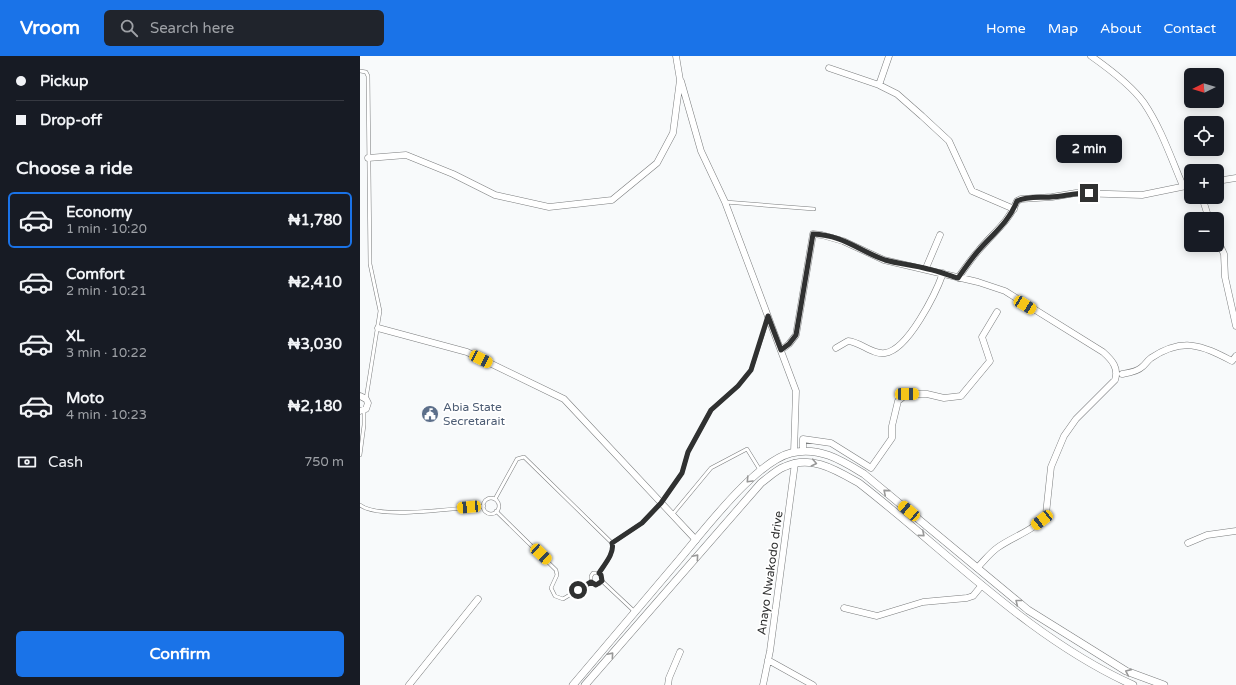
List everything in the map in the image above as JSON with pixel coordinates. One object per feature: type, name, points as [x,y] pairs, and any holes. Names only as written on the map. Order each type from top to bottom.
[{"type":"street","points":[[676,56],[680,80],[700,151],[725,202],[796,391],[794,452]]},
{"type":"street","points":[[879,85],[889,56]]},
{"type":"street","points":[[958,278],[979,250],[998,231],[1014,209],[1017,201],[1022,199],[1052,197],[1076,193],[1142,195],[1183,186],[1165,144],[1144,102],[1134,91],[1091,56]]},
{"type":"street","points":[[829,68],[879,85],[897,94],[949,141],[972,191],[1014,209]]},
{"type":"street","points":[[368,158],[406,155],[453,174],[495,195],[550,207],[612,200],[657,163],[673,133],[680,80]]},
{"type":"street","points":[[1224,180],[1236,178]]},
{"type":"street","points":[[781,350],[789,344],[796,335],[813,234],[843,241],[884,260],[910,267],[926,268],[1005,291],[1103,352],[1115,366],[1117,375],[1112,385],[1095,399],[1076,419],[1064,436],[1051,467],[1047,507],[1042,520],[1029,530],[997,548],[977,568]]},
{"type":"street","points":[[926,268],[940,235]]},
{"type":"street","points":[[1223,252],[1225,277],[1236,326]]},
{"type":"street","points":[[836,348],[848,341],[857,343],[878,353],[885,353],[893,350],[902,343],[920,319],[935,294],[944,273]]},
{"type":"street","points":[[803,450],[803,439],[831,443],[871,468],[892,438],[892,426],[898,401],[907,394],[927,394],[944,398],[961,396],[979,376],[990,361],[982,337],[997,312]]},
{"type":"street","points":[[378,328],[467,352],[564,399],[696,540]]},
{"type":"street","points":[[1122,374],[1142,368],[1149,359],[1160,353],[1193,344],[1232,361],[1236,356]]},
{"type":"street","points":[[362,411],[368,405],[363,397]]},
{"type":"street","points":[[573,685],[696,540],[760,470],[768,463],[794,452],[803,450],[815,451],[838,458],[864,474],[1028,610],[1096,654],[1126,671],[1164,685]]},
{"type":"street","points":[[586,685],[761,483],[783,467],[803,461],[834,469],[859,483],[1011,608],[1051,637],[1097,667],[1132,685]]},
{"type":"street","name":"Anayo Nwakodo drive","points":[[763,685],[768,660],[795,463]]},
{"type":"street","points":[[1188,544],[1207,536],[1236,530]]},
{"type":"street","points":[[844,608],[877,616],[923,602],[967,598],[973,596],[982,585]]},
{"type":"street","points":[[409,685],[478,599]]},
{"type":"street","points":[[668,685],[669,678],[680,652]]},
{"type":"street","points":[[768,660],[813,685]]},
{"type":"lane","points":[[360,71],[366,72],[368,76],[370,264],[380,305],[378,328],[363,397]]},
{"type":"lane","points":[[725,202],[814,209]]},
{"type":"lane","points":[[612,543],[642,523],[661,503],[682,473],[688,452],[711,410],[738,386],[751,370],[768,316]]},
{"type":"lane","points":[[360,455],[364,425],[362,411]]},
{"type":"lane","points":[[672,515],[711,468],[747,449],[760,470]]},
{"type":"lane","points":[[495,499],[517,459],[524,457],[612,543],[613,547],[611,553],[599,573]]},
{"type":"lane","points":[[495,499],[487,499],[484,506],[485,510],[489,513],[496,512]]},
{"type":"lane","points":[[495,499],[499,505],[496,512]]},
{"type":"lane","points":[[360,505],[374,511],[408,512],[484,506]]},
{"type":"lane","points":[[496,512],[556,570],[557,575],[551,588],[555,596],[563,599],[591,582]]},
{"type":"lane","points":[[591,582],[590,579],[593,573],[599,573]]},
{"type":"lane","points":[[599,573],[602,581],[636,612]]},
{"type":"lane","points":[[591,582],[596,585],[602,581]]},
{"type":"place","name":"Abia State Secretarait","points":[[430,414]]},
{"type":"route","points":[[578,590],[591,582],[596,585],[602,581],[599,573],[611,553],[613,547],[612,543],[642,523],[661,503],[682,473],[688,452],[711,410],[738,386],[751,370],[768,316],[781,350],[789,344],[796,335],[813,234],[822,235],[855,245],[884,260],[910,267],[926,268],[958,278],[979,250],[998,231],[1009,217],[1017,201],[1022,199],[1089,193]]}]
